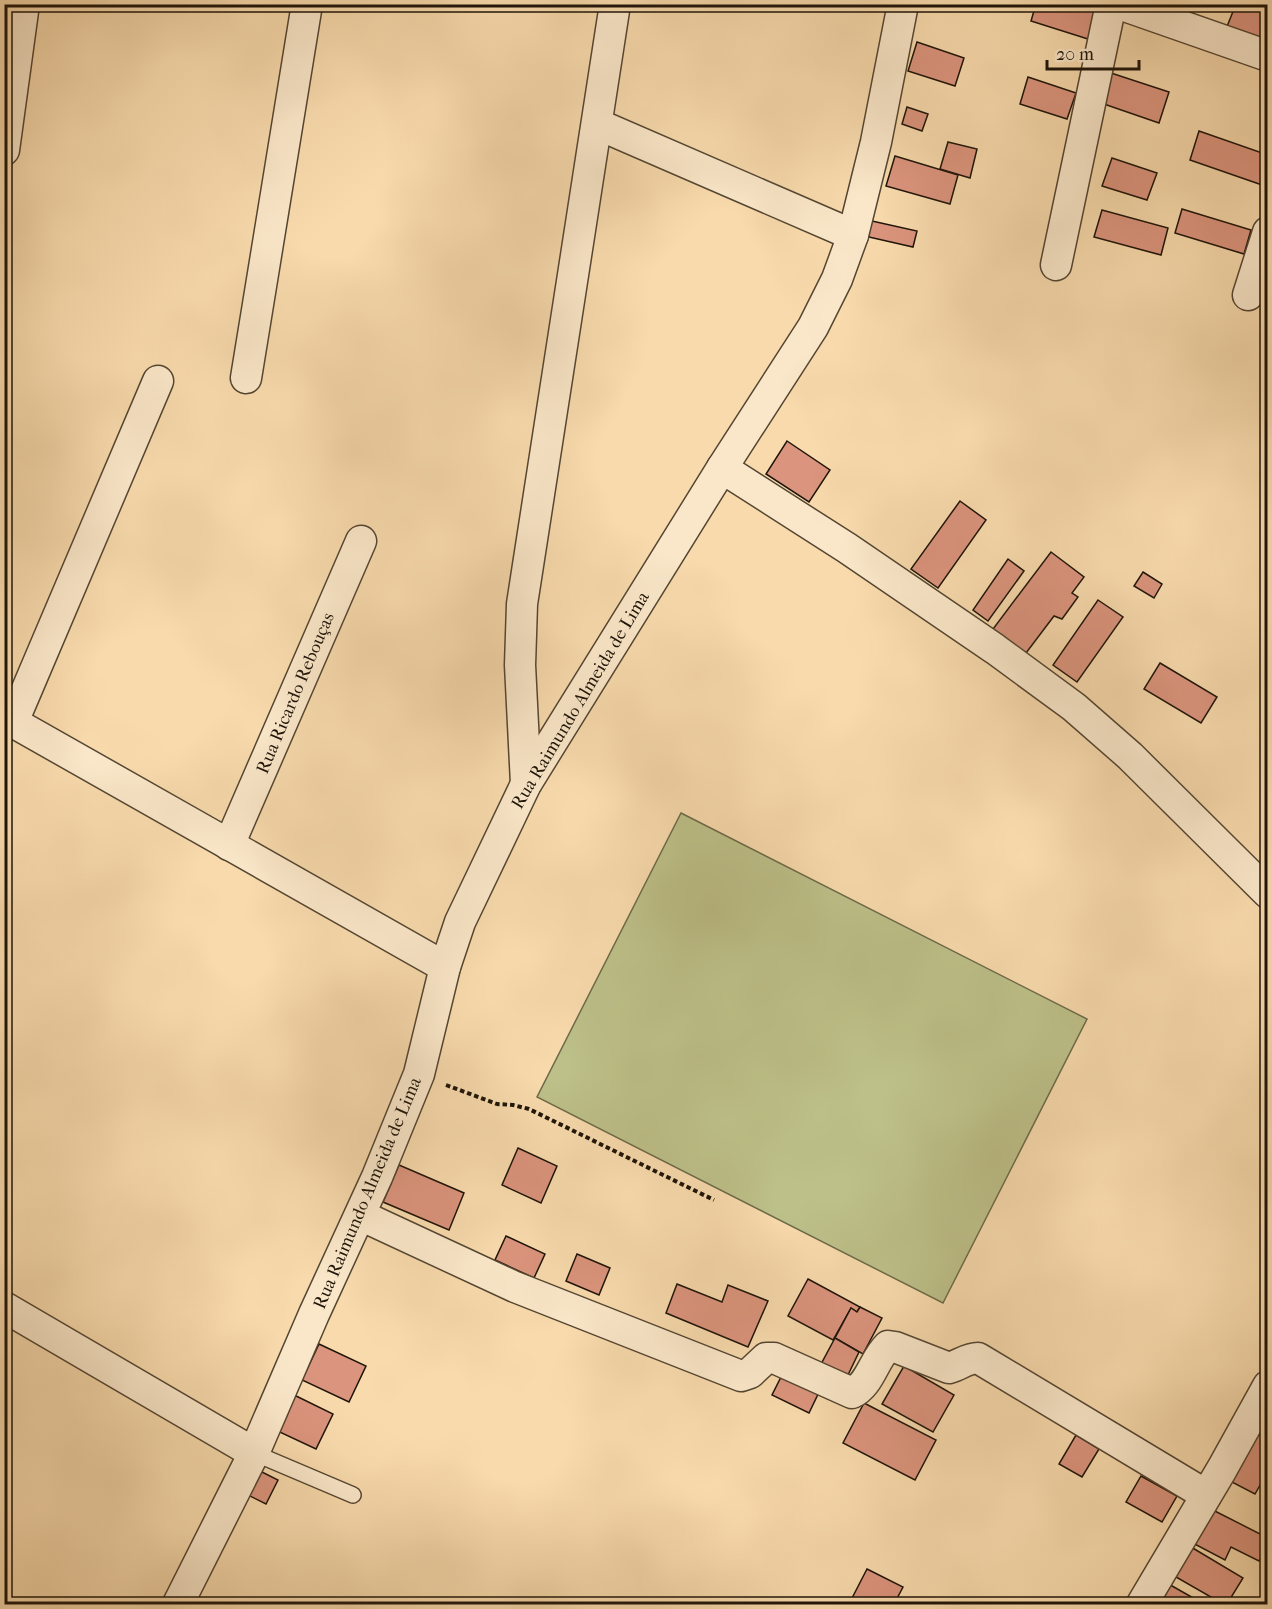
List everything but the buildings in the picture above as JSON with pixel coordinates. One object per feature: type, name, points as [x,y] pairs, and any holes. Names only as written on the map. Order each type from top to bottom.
[{"type":"street","points":[[4,150],[24,4]]},
{"type":"street","points":[[246,378],[307,4]]},
{"type":"street","points":[[526,784],[520,665],[522,604],[615,4]]},
{"type":"street","name":"Rua Raimundo Almeida de Lima","points":[[178,1605],[254,1453],[377,1177],[419,1074],[445,967],[460,922],[526,784],[722,468],[813,327],[837,279],[853,235],[876,142],[903,4]]},
{"type":"street","points":[[1056,265],[1111,4]]},
{"type":"street","points":[[1119,4],[1268,56]]},
{"type":"street","points":[[597,124],[853,235]]},
{"type":"street","points":[[1248,296],[1268,232]]},
{"type":"street","points":[[158,381],[9,719],[445,967]]},
{"type":"street","points":[[722,468],[847,548],[995,649],[1074,707],[1130,756],[1268,893]]},
{"type":"street","name":"Rua Ricardo Rebouças","points":[[229,845],[361,542]]},
{"type":"street","points":[[360,1215],[515,1287],[741,1376],[750,1373],[766,1358],[774,1358],[852,1392],[859,1390],[888,1346],[949,1368],[970,1358],[978,1358],[1206,1496]]},
{"type":"street","points":[[4,1307],[254,1453]]},
{"type":"street","points":[[1142,1605],[1268,1386]]},
{"type":"lane","points":[[254,1453],[353,1495]]},
{"type":"path","points":[[419,1074],[497,1104],[530,1108],[714,1200]]},
{"type":"green space","points":[[681,813],[1087,1019],[943,1303],[537,1097]]}]
